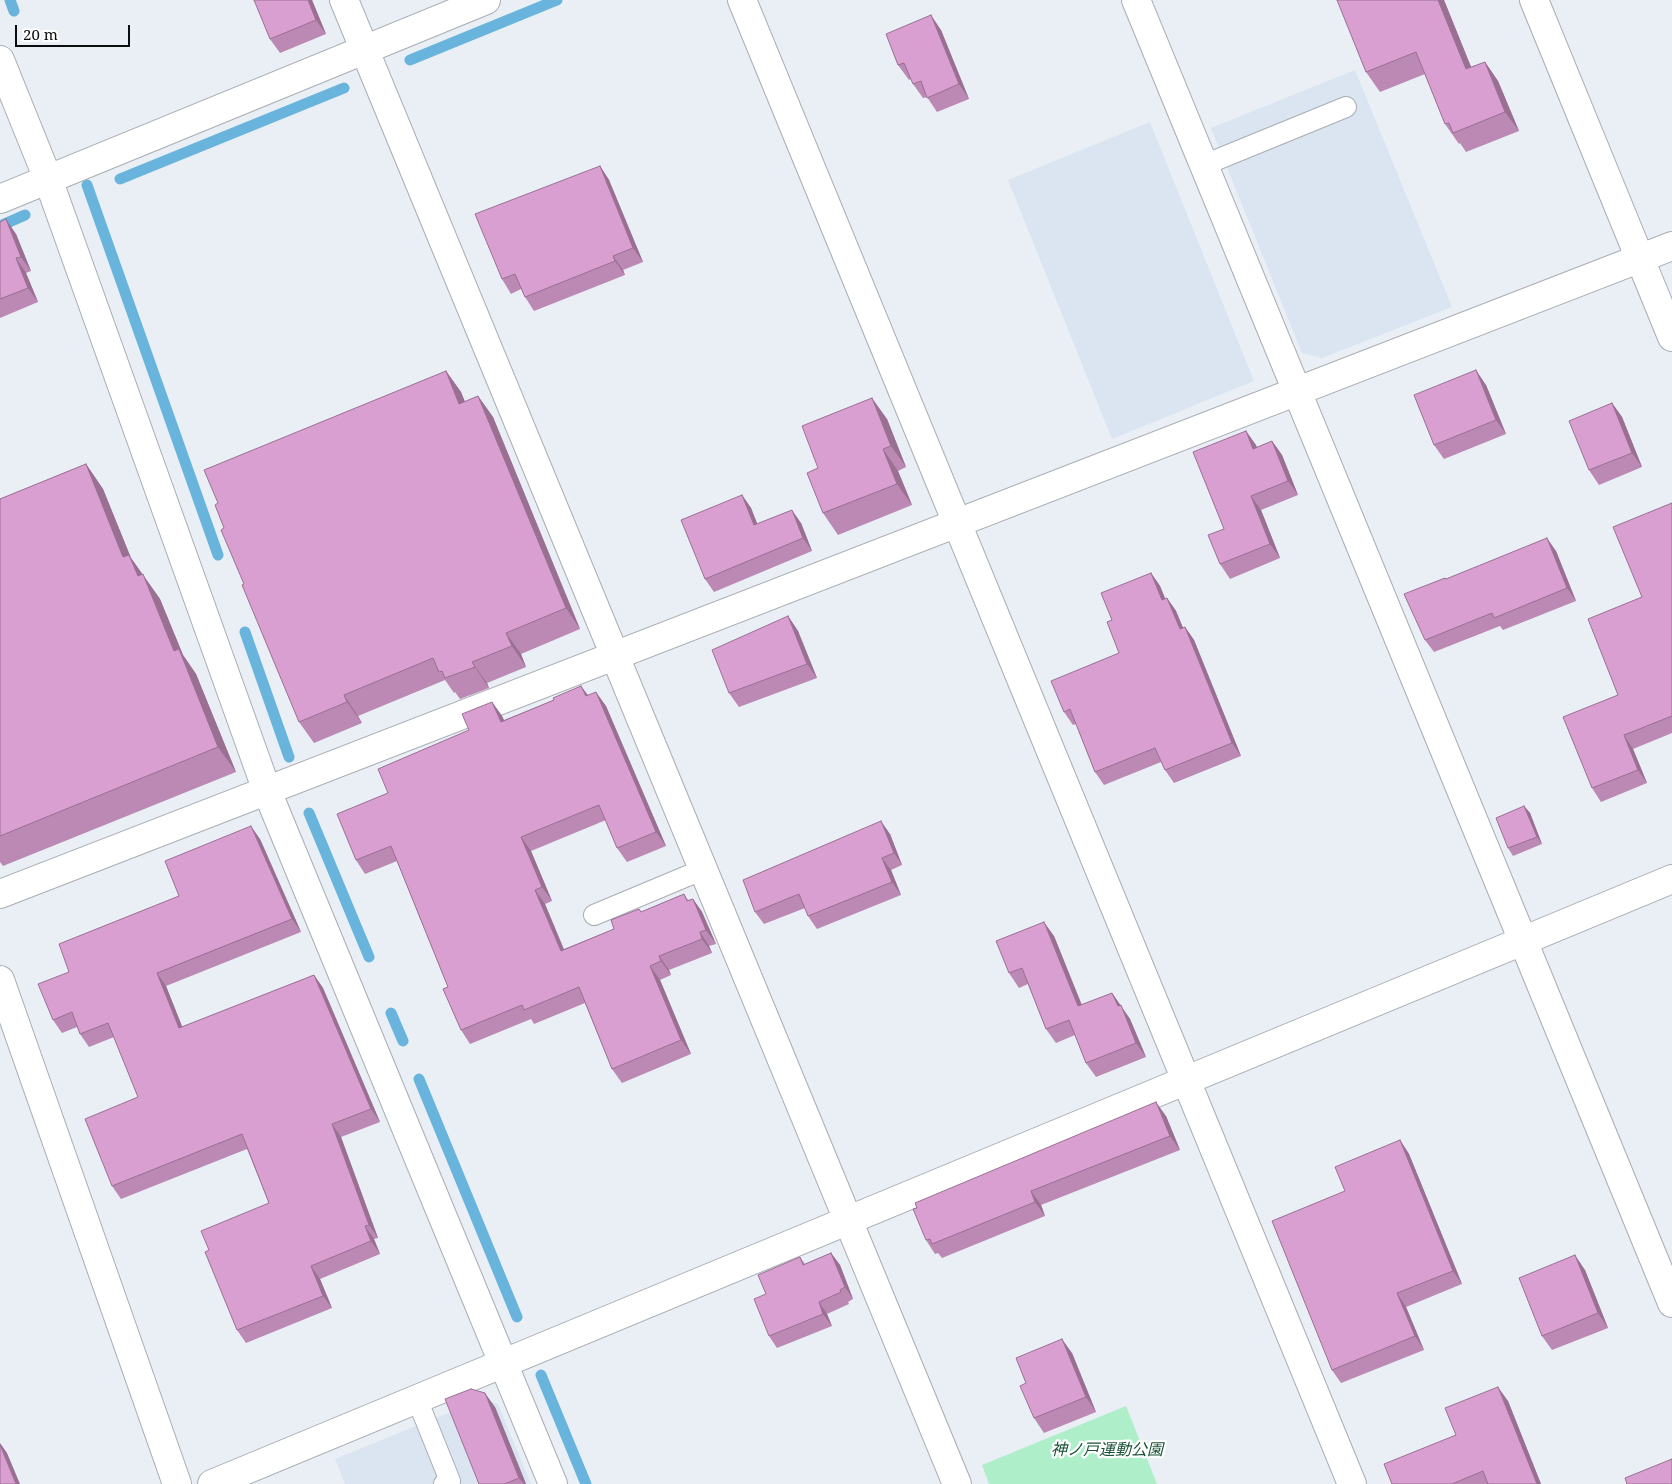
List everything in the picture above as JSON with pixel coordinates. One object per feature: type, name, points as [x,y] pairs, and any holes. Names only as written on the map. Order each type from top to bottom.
[{"type":"street","points":[[344,0],[957,1484]]},
{"type":"street","points":[[0,198],[486,0]]},
{"type":"street","points":[[742,0],[1352,1484]]},
{"type":"street","points":[[1136,0],[1672,1303]]},
{"type":"street","points":[[1534,0],[1672,337]]},
{"type":"street","points":[[0,60],[48,179],[266,791],[553,1484]]},
{"type":"street","points":[[0,894],[1672,246]]},
{"type":"street","points":[[212,1484],[1672,879]]},
{"type":"street","points":[[0,980],[177,1484]]},
{"type":"lane","points":[[1204,165],[1346,106]]},
{"type":"lane","points":[[594,914],[704,869]]},
{"type":"lane","points":[[417,1399],[450,1482],[444,1484]]},
{"type":"shaded area","points":[[1355,70],[1452,307],[1322,358],[1302,353],[1211,128]]},
{"type":"shaded area","points":[[1150,122],[1254,381],[1112,439],[1008,180]]},
{"type":"shaded area","points":[[482,1399],[498,1404],[531,1484],[345,1484],[335,1459]]},
{"type":"green space","name":"神ノ戸運動公園","points":[[1126,1406],[1157,1484],[989,1484],[982,1465]]},
{"type":"building","points":[[254,0],[308,0],[316,20],[270,39]]},
{"type":"building","points":[[1337,0],[1438,0],[1466,69],[1485,62],[1505,112],[1453,133],[1449,123],[1445,124],[1416,52],[1366,72]]},
{"type":"building","points":[[931,15],[959,84],[927,98],[921,81],[913,84],[904,63],[898,65],[886,34]]},
{"type":"building","points":[[600,166],[633,248],[613,256],[615,261],[525,297],[515,274],[502,279],[475,214]]},
{"type":"building","points":[[6,219],[21,257],[16,258],[28,288],[0,299],[0,222]]},
{"type":"building","points":[[1476,370],[1496,420],[1434,445],[1414,395]]},
{"type":"building","points":[[446,371],[459,404],[478,396],[566,608],[506,633],[512,646],[472,662],[475,667],[445,678],[442,671],[439,672],[433,658],[344,695],[347,702],[299,722],[221,530],[224,528],[215,505],[218,503],[204,470]]},
{"type":"building","points":[[872,398],[891,446],[883,449],[897,484],[823,513],[807,473],[818,468],[802,426]]},
{"type":"building","points":[[1612,403],[1632,453],[1589,470],[1569,421]]},
{"type":"building","points":[[1246,431],[1253,449],[1272,441],[1288,481],[1251,496],[1270,544],[1220,564],[1208,535],[1224,529],[1193,452]]},
{"type":"building","points":[[86,464],[123,557],[129,555],[138,576],[143,574],[174,651],[179,649],[218,747],[0,836],[0,499]]},
{"type":"building","points":[[742,495],[754,525],[792,510],[803,538],[705,579],[681,520]]},
{"type":"building","points":[[1672,503],[1672,716],[1624,735],[1638,770],[1592,788],[1563,717],[1618,695],[1588,619],[1642,597],[1613,527]]},
{"type":"building","points":[[1547,538],[1567,588],[1494,618],[1492,613],[1425,640],[1404,594]]},
{"type":"building","points":[[1151,573],[1162,600],[1167,598],[1180,629],[1185,627],[1232,743],[1165,770],[1155,748],[1095,772],[1070,709],[1064,712],[1051,681],[1119,653],[1107,622],[1112,620],[1101,593]]},
{"type":"building","points":[[788,616],[807,664],[729,693],[712,650]]},
{"type":"building","points":[[581,686],[586,696],[596,692],[656,832],[617,848],[599,805],[521,837],[542,887],[535,890],[561,951],[614,929],[611,920],[639,909],[641,912],[684,894],[687,901],[693,899],[706,930],[700,932],[702,939],[659,956],[661,961],[650,966],[681,1040],[612,1069],[579,987],[524,1010],[522,1005],[461,1030],[443,989],[448,987],[391,846],[356,860],[337,814],[388,793],[378,769],[469,730],[462,714],[492,702],[501,722],[554,700],[553,698]]},
{"type":"building","points":[[1524,806],[1537,837],[1508,848],[1496,818]]},
{"type":"building","points":[[881,821],[894,853],[882,858],[892,882],[808,916],[799,894],[755,912],[743,880]]},
{"type":"building","points":[[251,826],[292,919],[157,973],[179,1028],[314,975],[371,1109],[332,1124],[369,1225],[365,1226],[371,1241],[311,1266],[323,1296],[237,1330],[205,1252],[209,1250],[201,1231],[269,1203],[242,1134],[112,1186],[85,1119],[138,1097],[108,1023],[80,1034],[72,1012],[53,1020],[38,984],[69,972],[59,944],[179,896],[165,861]]},
{"type":"building","points":[[1044,922],[1078,1006],[1112,993],[1118,1006],[1121,1005],[1136,1043],[1086,1063],[1069,1020],[1046,1029],[1022,968],[1009,973],[996,941]]},
{"type":"building","points":[[1156,1102],[1170,1136],[1031,1191],[1035,1202],[932,1244],[930,1239],[926,1240],[913,1209],[917,1208],[915,1203]]},
{"type":"building","points":[[1400,1140],[1453,1271],[1397,1293],[1415,1336],[1332,1370],[1272,1221],[1345,1191],[1335,1167]]},
{"type":"building","points":[[831,1253],[845,1287],[840,1290],[841,1292],[819,1302],[823,1314],[769,1336],[754,1299],[766,1294],[758,1275],[800,1257],[803,1265]]},
{"type":"building","points":[[1575,1255],[1598,1313],[1542,1336],[1519,1278]]},
{"type":"building","points":[[1062,1339],[1086,1397],[1034,1418],[1020,1386],[1026,1383],[1016,1358]]},
{"type":"building","points":[[1498,1387],[1537,1484],[1488,1484],[1483,1471],[1452,1484],[1392,1484],[1384,1464],[1456,1435],[1445,1408]]},
{"type":"building","points":[[471,1389],[485,1393],[519,1478],[504,1484],[479,1484],[445,1399]]},
{"type":"building","points":[[0,1445],[16,1484],[0,1484]]},
{"type":"building","points":[[1672,1459],[1672,1484],[1627,1484],[1625,1478]]},
{"type":"waterway","points":[[10,0],[14,11]]},
{"type":"waterway","points":[[410,60],[557,0]]},
{"type":"waterway","points":[[120,179],[344,88]]},
{"type":"waterway","points":[[87,185],[218,555]]},
{"type":"waterway","points":[[0,226],[25,215]]},
{"type":"waterway","points":[[245,632],[289,757]]},
{"type":"waterway","points":[[309,813],[369,957]]},
{"type":"waterway","points":[[391,1013],[403,1041]]},
{"type":"waterway","points":[[419,1079],[517,1317]]},
{"type":"waterway","points":[[541,1375],[586,1484]]}]
